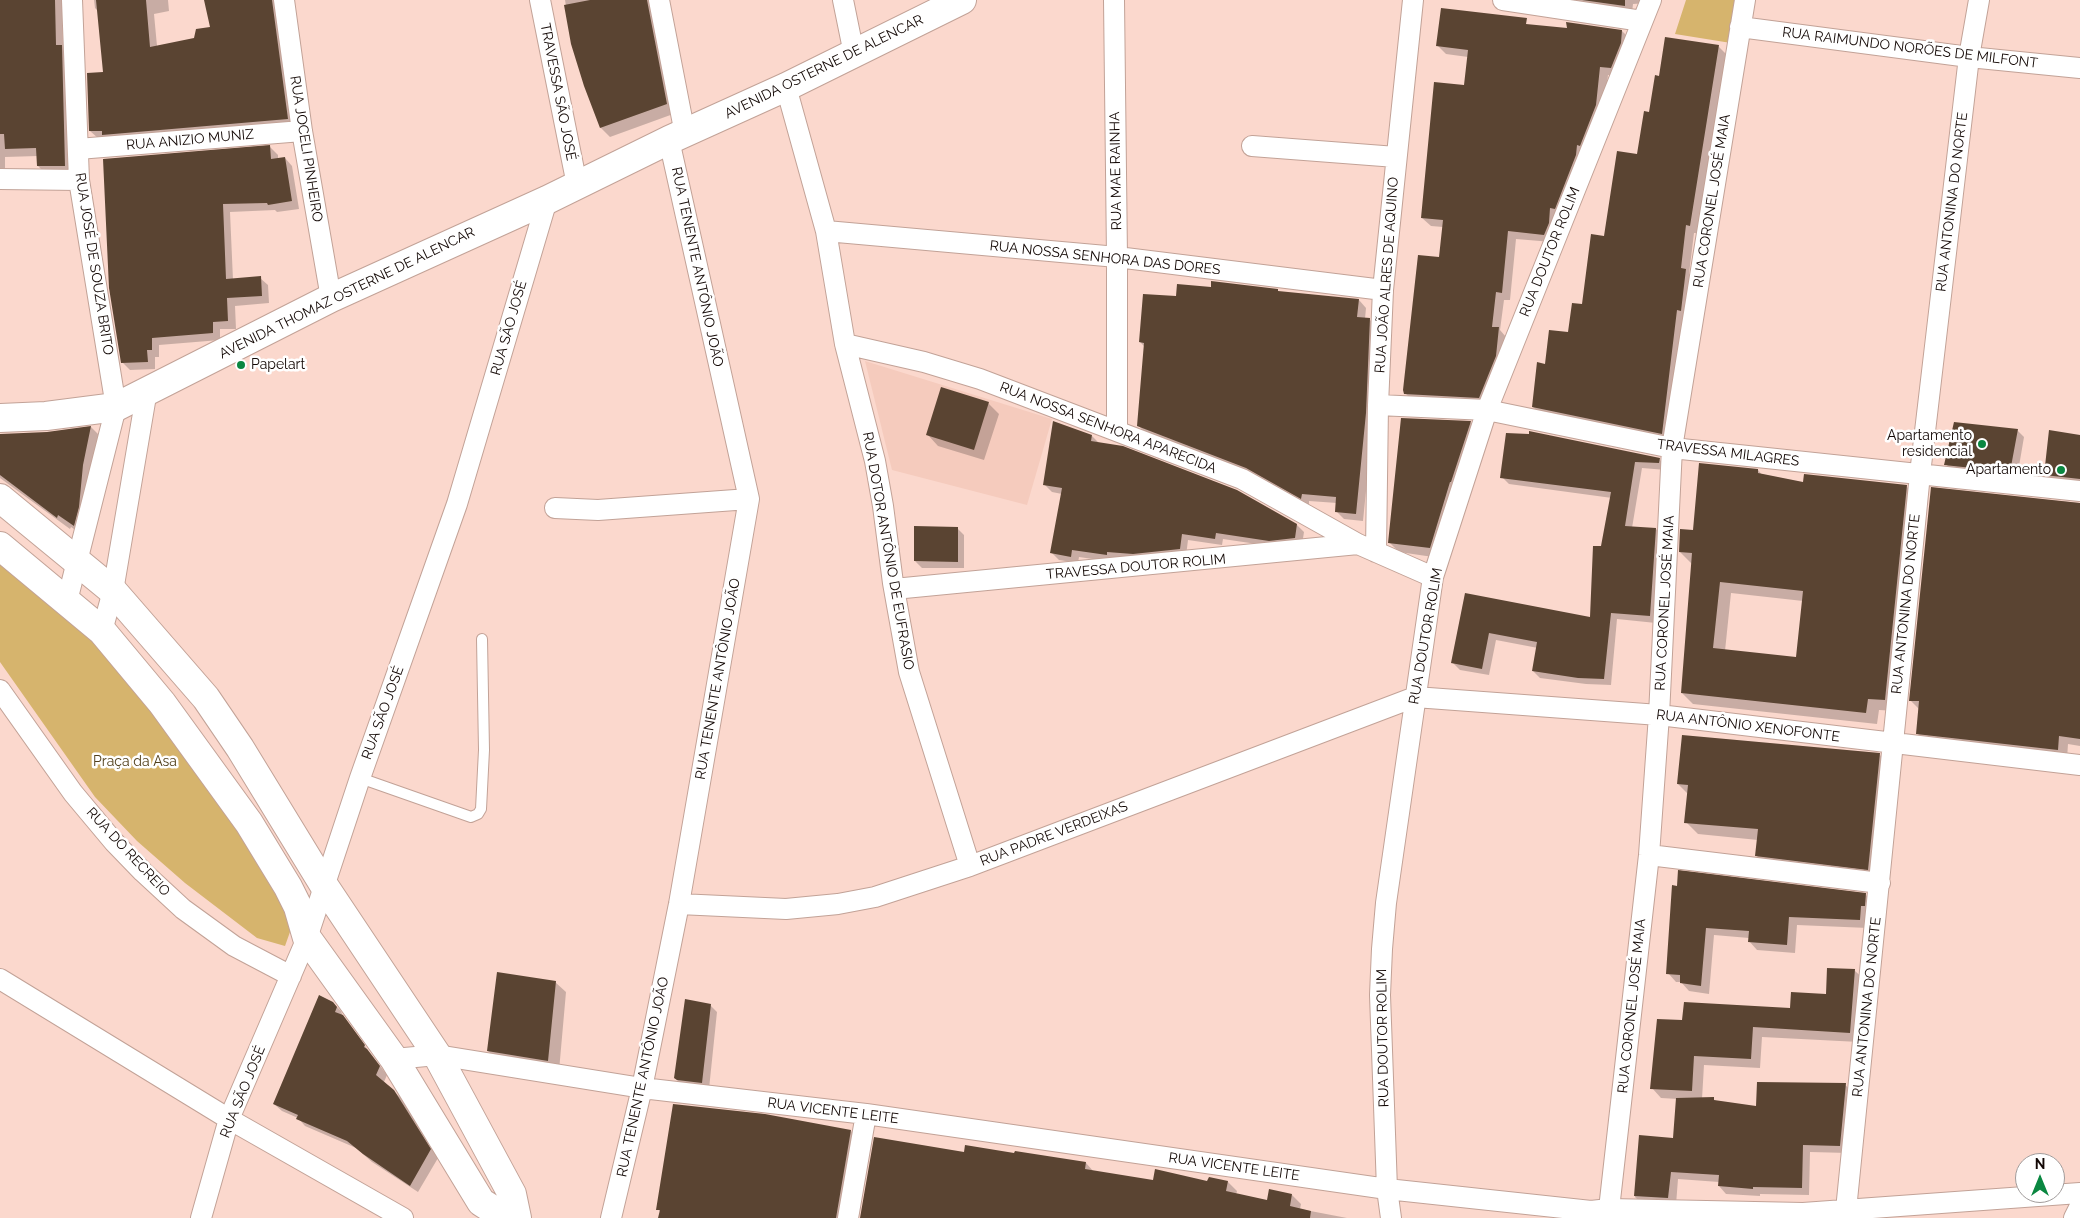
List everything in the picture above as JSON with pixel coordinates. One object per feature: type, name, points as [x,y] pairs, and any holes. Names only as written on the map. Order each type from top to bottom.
[{"type":"main road","name":"AVENIDA OSTERNE DE ALENCAR","points":[[677,137],[786,87],[962,0]]},
{"type":"main road","name":"AVENIDA THOMAZ OSTERNE DE ALENCAR","points":[[0,418],[46,416],[116,407],[331,298],[547,200],[677,137]]},
{"type":"main road","points":[[0,498],[113,591],[206,698],[219,716],[324,887],[437,1055],[512,1194],[517,1218]]},
{"type":"main road","points":[[0,546],[102,631],[162,703],[249,823],[298,907],[307,938],[394,1059],[481,1202],[506,1218]]},
{"type":"street","name":"RUA JOSÉ DE SOUZA BRITO","points":[[72,0],[79,180],[116,407]]},
{"type":"street","name":"RUA JOCELI PINHEIRO","points":[[284,0],[302,131],[331,298]]},
{"type":"street","name":"TRAVESSA SÃO JOSÉ","points":[[540,0],[577,185]]},
{"type":"street","name":"RUA TENENTE ANTÔNIO JOÃO","points":[[611,1218],[642,1088],[679,904],[749,499],[677,137],[659,0]]},
{"type":"street","points":[[843,0],[854,54]]},
{"type":"street","name":"RUA MAE RAINHA","points":[[1114,0],[1117,431]]},
{"type":"street","name":"RUA JOÃO ALRES DE AQUINO","points":[[1367,548],[1378,405],[1383,290],[1413,0]]},
{"type":"street","points":[[1504,0],[1642,21]]},
{"type":"street","name":"RUA DOUTOR ROLIM","points":[[1391,1218],[1387,1189],[1380,996],[1382,949],[1386,903],[1433,577],[1487,410],[1651,0]]},
{"type":"street","name":"RUA CORONEL JOSÉ MAIA","points":[[1597,1213],[1648,855],[1660,715],[1672,448],[1745,0]]},
{"type":"street","name":"RUA ANTONINA DO NORTE","points":[[1846,1210],[1920,474],[1969,57],[1978,0]]},
{"type":"street","name":"RUA RAIMUNDO NORÕES DE MILFONT","points":[[1740,27],[1969,57],[2080,68]]},
{"type":"street","name":"RUA DOTOR ANTÔNIO DE EUFRASIO","points":[[786,87],[826,231],[845,344],[874,461],[883,506],[894,589],[909,672],[970,866]]},
{"type":"street","name":"RUA ANIZIO MUNIZ","points":[[78,150],[302,131]]},
{"type":"street","points":[[1252,146],[1396,157]]},
{"type":"street","points":[[0,179],[79,180]]},
{"type":"street","name":"RUA SÃO JOSÉ","points":[[201,1218],[229,1119],[307,938],[360,778],[457,504],[547,200]]},
{"type":"street","name":"RUA NOSSA SENHORA DAS DORES","points":[[826,231],[1117,257],[1383,290]]},
{"type":"street","name":"RUA NOSSA SENHORA APARECIDA","points":[[845,344],[924,362],[980,379],[1242,479],[1367,548],[1433,577]]},
{"type":"street","points":[[102,631],[113,591],[147,390]]},
{"type":"street","name":"TRAVESSA MILAGRES","points":[[1378,405],[1487,410],[1672,448],[2080,490]]},
{"type":"street","points":[[67,601],[116,407]]},
{"type":"street","points":[[555,508],[598,510],[749,499]]},
{"type":"street","name":"TRAVESSA DOUTOR ROLIM","points":[[894,589],[1367,548]]},
{"type":"street","name":"RUA DO RECREIO","points":[[0,690],[73,793],[114,842],[143,872],[183,909],[234,946],[291,976]]},
{"type":"street","name":"RUA ANTÔNIO XENOFONTE","points":[[1415,697],[1660,715],[2080,765]]},
{"type":"street","name":"RUA PADRE VERDEIXAS","points":[[679,904],[786,909],[838,904],[874,897],[970,866],[1415,697]]},
{"type":"street","points":[[1648,855],[1880,883]]},
{"type":"street","points":[[0,979],[229,1119],[403,1218]]},
{"type":"street","name":"RUA VICENTE LEITE","points":[[394,1059],[437,1055],[642,1088],[866,1114],[1387,1189],[1597,1213],[1803,1215],[1846,1210],[2080,1193]]},
{"type":"street","points":[[848,1218],[866,1114]]},
{"type":"street","points":[[2074,1218],[2080,1206]]},
{"type":"lane","points":[[360,778],[471,816],[478,814],[481,809],[484,750],[482,639]]},
{"type":"shaded area","points":[[865,361],[1052,419],[1027,505],[892,470]]},
{"type":"green space","points":[[1686,0],[1737,0],[1731,43],[1675,34]]},
{"type":"green space","name":"Praça da Asa","points":[[0,548],[157,703],[296,915],[285,946],[257,938],[185,883],[137,841],[95,797],[0,662]]},
{"type":"building","points":[[0,0],[55,0],[56,45],[62,45],[65,166],[37,166],[36,148],[5,149],[4,134],[0,134]]},
{"type":"building","points":[[96,0],[146,0],[150,47],[194,38],[196,29],[210,27],[204,0],[272,0],[288,119],[102,135],[102,131],[89,131],[87,73],[103,72]]},
{"type":"building","points":[[590,0],[647,0],[667,104],[600,128],[571,44],[564,5]]},
{"type":"building","points":[[1582,0],[1625,0],[1625,6]]},
{"type":"building","points":[[1441,8],[1527,18],[1526,24],[1567,28],[1566,22],[1622,30],[1621,43],[1611,68],[1600,67],[1596,105],[1580,146],[1577,145],[1576,155],[1555,209],[1550,208],[1549,223],[1544,235],[1508,231],[1502,293],[1496,292],[1492,327],[1499,327],[1496,356],[1479,398],[1404,394],[1403,390],[1418,255],[1439,257],[1443,220],[1421,218],[1434,82],[1464,85],[1468,50],[1436,46]]},
{"type":"building","points":[[1665,37],[1719,45],[1690,226],[1686,225],[1681,268],[1686,269],[1681,311],[1677,310],[1662,434],[1532,407],[1537,362],[1545,364],[1549,330],[1568,332],[1572,303],[1582,304],[1591,234],[1604,236],[1617,151],[1637,154],[1644,111],[1649,112],[1655,75],[1659,76]]},
{"type":"building","points":[[270,145],[271,159],[285,157],[292,201],[268,205],[267,203],[223,204],[226,279],[261,276],[262,296],[227,298],[228,321],[213,322],[213,333],[152,338],[152,350],[147,350],[148,362],[121,363],[109,288],[103,159]]},
{"type":"building","points":[[1211,281],[1278,289],[1278,291],[1359,299],[1357,317],[1370,318],[1366,413],[1356,514],[1335,512],[1336,497],[1302,494],[1301,499],[1246,468],[1137,426],[1144,343],[1139,342],[1143,294],[1176,296],[1177,284],[1211,287]]},
{"type":"building","points":[[941,387],[989,402],[974,450],[926,435]]},
{"type":"building","points":[[1401,418],[1471,421],[1430,548],[1388,543]]},
{"type":"building","points":[[1053,421],[1092,435],[1091,441],[1123,446],[1237,490],[1297,524],[1295,538],[1269,541],[1216,533],[1215,539],[1182,534],[1180,549],[1133,554],[1107,552],[1107,555],[1072,550],[1071,557],[1050,553],[1062,488],[1043,485]]},
{"type":"building","name":"Apartamento residencial","points":[[1954,422],[2018,429],[2010,472],[1944,465]]},
{"type":"building","points":[[91,426],[83,465],[79,507],[74,526],[58,515],[57,518],[0,475],[0,434],[47,432]]},
{"type":"building","name":"Apartamento","points":[[2049,430],[2080,435],[2080,479],[2044,475]]},
{"type":"building","points":[[1529,431],[1660,458],[1659,463],[1635,462],[1625,526],[1656,528],[1650,616],[1611,613],[1604,679],[1578,678],[1532,671],[1537,642],[1489,633],[1482,669],[1451,663],[1465,593],[1590,617],[1593,546],[1601,546],[1611,492],[1500,478],[1506,433],[1529,434]]},
{"type":"building","points":[[1699,463],[1758,469],[1758,473],[1803,482],[1804,474],[1907,485],[1885,700],[1868,699],[1866,713],[1681,693],[1692,553],[1679,552],[1680,529],[1693,530]],"holes":[[[1720,582],[1803,591],[1796,657],[1713,648]]]},
{"type":"building","points":[[1931,487],[2080,503],[2080,739],[2059,736],[2058,750],[1916,734],[1919,701],[1909,701]]},
{"type":"building","points":[[914,526],[958,527],[958,562],[914,561]]},
{"type":"building","points":[[1682,735],[1880,753],[1868,870],[1755,856],[1758,829],[1684,823],[1688,785],[1677,784]]},
{"type":"building","points":[[1678,870],[1866,893],[1865,906],[1861,906],[1860,920],[1789,917],[1787,945],[1748,942],[1749,931],[1706,928],[1701,986],[1680,983],[1680,975],[1666,974],[1672,885],[1677,886]]},
{"type":"building","points":[[1827,968],[1855,969],[1850,1033],[1753,1027],[1751,1059],[1694,1056],[1692,1091],[1650,1089],[1657,1019],[1682,1020],[1684,1002],[1790,1008],[1791,992],[1826,994]]},
{"type":"building","points":[[497,972],[556,981],[548,1061],[487,1051]]},
{"type":"building","points":[[319,995],[333,1002],[337,1007],[335,1012],[343,1015],[365,1045],[364,1047],[380,1066],[376,1075],[394,1090],[431,1149],[410,1186],[347,1141],[296,1119],[298,1115],[273,1104]]},
{"type":"building","points":[[685,999],[711,1004],[702,1083],[674,1078]]},
{"type":"building","points":[[1757,1082],[1846,1083],[1840,1146],[1803,1145],[1802,1188],[1753,1187],[1753,1189],[1718,1186],[1719,1175],[1671,1172],[1668,1198],[1634,1196],[1639,1135],[1673,1138],[1676,1098],[1714,1097],[1714,1100],[1756,1106]]},
{"type":"building","points":[[673,1104],[765,1114],[851,1130],[836,1218],[658,1218],[660,1210],[656,1210]]},
{"type":"building","points":[[874,1137],[964,1152],[965,1145],[1014,1153],[1015,1151],[1086,1162],[1085,1169],[1153,1180],[1155,1169],[1207,1181],[1209,1177],[1228,1181],[1226,1191],[1267,1200],[1269,1189],[1292,1194],[1290,1206],[1311,1211],[1310,1218],[860,1218]]},
{"type":"place","name":"Papelart","points":[[241,365]]},
{"type":"place","name":"Apartamento residencial","points":[[1982,444]]},
{"type":"place","name":"Apartamento","points":[[2061,470]]}]
